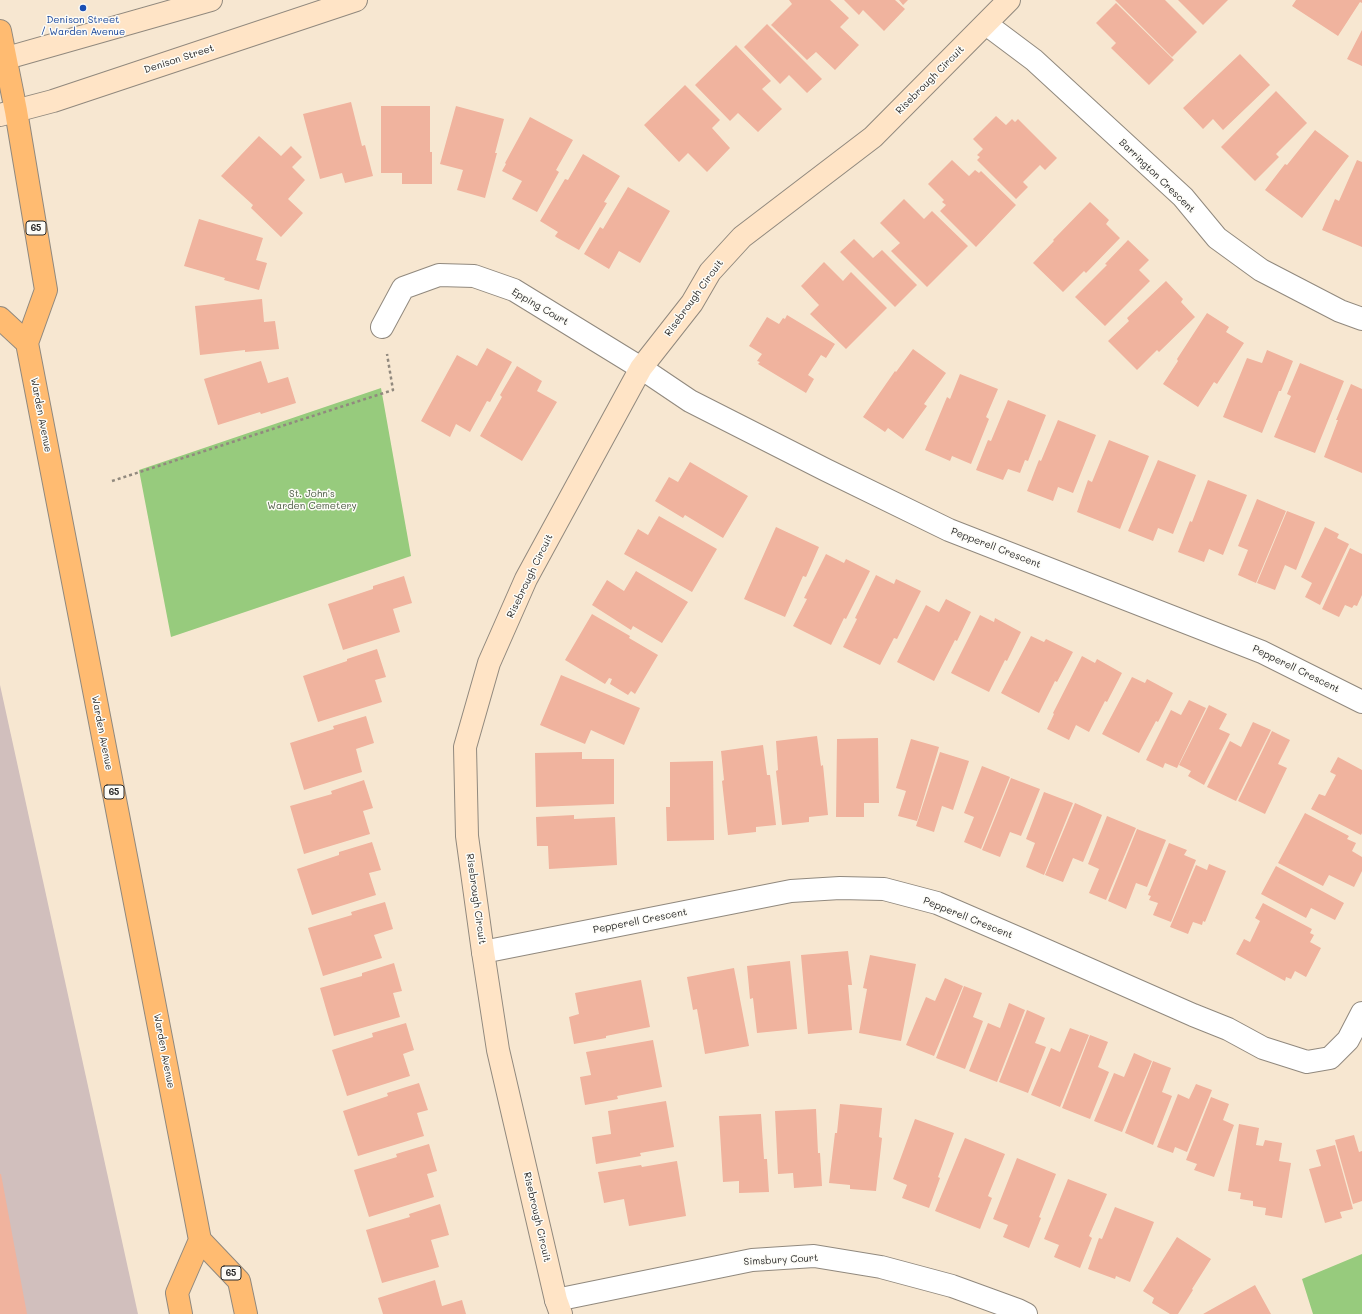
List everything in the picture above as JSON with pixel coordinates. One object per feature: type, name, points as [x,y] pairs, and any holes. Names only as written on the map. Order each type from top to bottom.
[{"type":"main road","name":"65","points":[[0,31],[8,113],[46,290],[27,343]]},
{"type":"main road","points":[[0,318],[27,343]]},
{"type":"main road","name":"Warden Avenue","points":[[27,343],[200,1240]]},
{"type":"main road","name":"65","points":[[200,1240],[239,1281],[246,1314]]},
{"type":"main road","points":[[181,1314],[177,1293],[200,1240]]},
{"type":"street","points":[[2,60],[211,0]]},
{"type":"street","name":"Denison Street","points":[[8,113],[53,101],[356,0]]},
{"type":"street","name":"Risebrough Circuit","points":[[558,1307],[498,1050],[467,836],[464,747],[489,663],[526,579],[642,368],[692,303],[710,272],[742,237],[873,137],[1009,0]]},
{"type":"street","name":"Barrington Crescent","points":[[986,24],[1034,60],[1177,192],[1217,238],[1261,270],[1340,311],[1362,319]]},
{"type":"street","name":"Epping Court","points":[[382,327],[403,288],[439,275],[474,276],[514,290],[642,368]]},
{"type":"street","name":"Pepperell Crescent","points":[[642,368],[690,400],[826,470],[949,530],[1262,652],[1362,702]]},
{"type":"street","name":"Pepperell Crescent","points":[[483,952],[791,891],[840,888],[884,889],[937,903],[1228,1029],[1263,1048],[1307,1062],[1330,1058],[1348,1040],[1362,1014]]},
{"type":"street","name":"Simsbury Court","points":[[558,1307],[752,1260],[814,1256],[881,1266],[952,1286],[1026,1314]]},
{"type":"path","points":[[112,482],[393,390],[382,327]]},
{"type":"shaded area","points":[[0,685],[138,1314],[0,1314]]},
{"type":"green space","name":"St. John's Warden Cemetery","points":[[381,388],[411,556],[171,637],[139,470]]},
{"type":"green space","points":[[1362,1254],[1362,1314],[1313,1314],[1302,1279]]},
{"type":"building","points":[[789,0],[830,0],[849,18],[840,27],[859,45],[835,70],[816,52],[807,60],[771,25],[792,4]]},
{"type":"building","points":[[844,0],[895,0],[905,9],[884,31],[863,10],[859,15]]},
{"type":"building","points":[[899,0],[908,0],[903,5]]},
{"type":"building","points":[[1115,0],[1165,0],[1197,32],[1172,57]]},
{"type":"building","points":[[1178,0],[1228,0],[1203,25]]},
{"type":"building","points":[[1296,0],[1362,0],[1362,3],[1360,2],[1338,36],[1292,6]]},
{"type":"building","points":[[1116,3],[1174,60],[1149,85],[1111,48],[1116,43],[1096,23]]},
{"type":"building","points":[[767,24],[822,79],[807,93],[789,75],[780,84],[744,47]]},
{"type":"building","points":[[1362,30],[1362,66],[1347,59]]},
{"type":"building","points":[[736,45],[771,81],[762,89],[782,109],[758,132],[738,113],[730,121],[695,85]]},
{"type":"building","points":[[1240,54],[1270,85],[1223,130],[1213,119],[1203,129],[1183,108]]},
{"type":"building","points":[[685,85],[720,120],[712,128],[730,148],[707,172],[688,153],[679,162],[644,125]]},
{"type":"building","points":[[1276,91],[1307,123],[1276,154],[1279,157],[1255,181],[1221,147]]},
{"type":"building","points":[[351,102],[362,146],[365,145],[373,176],[345,183],[342,173],[320,179],[303,114]]},
{"type":"building","points":[[381,106],[430,106],[432,184],[402,184],[402,173],[381,173]]},
{"type":"building","points":[[456,106],[504,119],[485,198],[457,190],[463,170],[440,164]]},
{"type":"building","points":[[996,116],[1006,125],[1012,119],[1015,122],[1018,119],[1057,158],[1045,170],[1040,165],[1023,182],[1028,187],[1016,199],[977,160],[980,157],[977,155],[983,149],[973,139]]},
{"type":"building","points":[[530,117],[573,140],[556,170],[559,172],[537,212],[512,199],[522,181],[502,171]]},
{"type":"building","points":[[1315,130],[1349,156],[1302,218],[1265,190],[1285,164],[1287,165]]},
{"type":"building","points":[[259,136],[281,156],[291,146],[302,157],[292,167],[305,180],[288,199],[303,213],[281,237],[251,208],[253,205],[221,176]]},
{"type":"building","points":[[583,154],[620,176],[604,202],[607,203],[579,250],[556,237],[555,236],[558,232],[540,221],[565,179],[568,180]]},
{"type":"building","points":[[952,160],[969,176],[975,170],[979,173],[981,171],[1016,205],[976,247],[940,211],[946,205],[942,202],[944,200],[928,184]]},
{"type":"building","points":[[1357,160],[1362,162],[1362,247],[1322,230],[1335,199],[1339,201]]},
{"type":"building","points":[[628,187],[670,211],[640,263],[619,251],[609,269],[584,254],[600,227],[603,229]]},
{"type":"building","points":[[904,199],[924,219],[932,211],[968,246],[927,287],[891,251],[900,243],[880,223]]},
{"type":"building","points":[[1090,202],[1109,220],[1106,224],[1120,238],[1086,273],[1084,271],[1063,292],[1033,263]]},
{"type":"building","points":[[199,219],[263,238],[256,260],[267,263],[259,290],[184,266]]},
{"type":"building","points":[[854,239],[873,258],[882,250],[917,285],[895,307],[840,252]]},
{"type":"building","points":[[1128,240],[1149,260],[1139,270],[1150,281],[1105,326],[1075,297],[1107,265],[1105,264]]},
{"type":"building","points":[[824,262],[843,281],[851,272],[887,308],[846,349],[810,314],[819,305],[801,286]]},
{"type":"building","points":[[1166,281],[1183,299],[1181,302],[1195,317],[1159,352],[1157,350],[1137,370],[1108,341],[1129,321],[1127,318]]},
{"type":"building","points":[[262,299],[264,322],[275,321],[279,349],[245,352],[245,350],[200,355],[195,306]]},
{"type":"building","points":[[1207,313],[1229,327],[1226,332],[1244,343],[1217,384],[1214,382],[1198,407],[1163,384],[1178,361],[1177,359]]},
{"type":"building","points":[[787,315],[835,344],[826,358],[821,355],[808,375],[814,379],[806,393],[758,364],[760,362],[757,361],[762,354],[749,346],[767,317],[779,324]]},
{"type":"building","points":[[487,348],[512,362],[490,402],[487,401],[470,432],[456,424],[450,437],[421,421],[457,355],[477,366]]},
{"type":"building","points":[[913,349],[946,373],[924,404],[927,406],[903,439],[888,428],[885,432],[863,417],[895,371],[896,372]]},
{"type":"building","points":[[1267,350],[1293,361],[1262,433],[1223,417],[1247,358],[1262,363]]},
{"type":"building","points":[[261,361],[268,383],[288,377],[296,403],[218,425],[204,379]]},
{"type":"building","points":[[1300,363],[1344,381],[1315,453],[1274,437],[1291,396],[1287,394]]},
{"type":"building","points":[[517,366],[542,381],[537,391],[557,402],[522,461],[480,436],[502,397],[500,395]]},
{"type":"building","points":[[960,374],[998,389],[986,417],[989,419],[971,464],[952,456],[950,461],[925,450],[947,397],[950,399]]},
{"type":"building","points":[[1351,384],[1362,389],[1362,473],[1324,457],[1338,420],[1336,420]]},
{"type":"building","points":[[1008,400],[1046,415],[1028,461],[1025,460],[1020,473],[1008,469],[1003,480],[976,470],[988,440],[991,441]]},
{"type":"building","points":[[1058,420],[1096,435],[1073,493],[1058,487],[1053,501],[1027,491],[1039,460],[1041,461]]},
{"type":"building","points":[[1109,440],[1149,456],[1120,529],[1077,512],[1088,480],[1092,482]]},
{"type":"building","points":[[1158,460],[1196,475],[1173,534],[1158,528],[1153,541],[1128,531]]},
{"type":"building","points":[[690,462],[748,496],[723,538],[685,515],[683,518],[655,501],[669,477],[678,482]]},
{"type":"building","points":[[1208,480],[1247,495],[1223,555],[1209,549],[1204,562],[1178,552],[1190,521],[1192,522]]},
{"type":"building","points":[[1257,499],[1286,511],[1256,583],[1238,575],[1248,550],[1238,546]]},
{"type":"building","points":[[1287,511],[1315,522],[1296,570],[1285,565],[1275,590],[1257,583]]},
{"type":"building","points":[[659,516],[717,549],[692,592],[624,554],[638,529],[648,535]]},
{"type":"building","points":[[776,527],[819,547],[806,577],[803,576],[785,617],[744,599]]},
{"type":"building","points":[[1325,527],[1339,534],[1337,538],[1349,544],[1320,605],[1305,597],[1312,583],[1301,577]]},
{"type":"building","points":[[1350,548],[1362,554],[1362,595],[1357,606],[1354,605],[1352,608],[1345,605],[1339,617],[1322,609]]},
{"type":"building","points":[[826,554],[844,563],[846,559],[870,571],[831,645],[793,626],[807,599],[804,598]]},
{"type":"building","points":[[636,571],[688,602],[662,643],[633,626],[631,630],[592,605],[607,580],[624,591]]},
{"type":"building","points":[[876,575],[894,584],[896,579],[921,591],[897,639],[894,638],[880,665],[843,647]]},
{"type":"building","points":[[404,576],[412,603],[393,609],[400,632],[343,650],[328,604],[373,589],[373,586]]},
{"type":"building","points":[[946,599],[971,612],[957,641],[955,640],[934,681],[897,662],[926,605],[939,612]]},
{"type":"building","points":[[592,614],[630,636],[629,638],[658,655],[635,694],[631,691],[628,695],[610,684],[612,679],[609,678],[605,684],[565,660]]},
{"type":"building","points":[[980,615],[994,622],[995,618],[1021,632],[1007,661],[1005,660],[989,692],[951,673]]},
{"type":"building","points":[[1031,636],[1044,642],[1046,639],[1073,652],[1057,682],[1055,681],[1039,713],[1001,693]]},
{"type":"building","points":[[377,649],[386,677],[375,680],[382,702],[318,722],[303,676]]},
{"type":"building","points":[[1082,656],[1095,663],[1097,659],[1122,673],[1089,732],[1076,725],[1069,740],[1047,729],[1054,714],[1053,713]]},
{"type":"building","points":[[561,675],[640,708],[624,745],[591,730],[585,744],[540,725]]},
{"type":"building","points":[[1132,677],[1145,683],[1147,679],[1173,693],[1158,722],[1156,721],[1139,753],[1102,734]]},
{"type":"building","points":[[1189,700],[1206,708],[1177,768],[1165,763],[1163,768],[1146,760],[1171,710],[1181,715]]},
{"type":"building","points":[[1209,705],[1227,714],[1219,729],[1230,734],[1204,785],[1188,776],[1191,771],[1179,765]]},
{"type":"building","points":[[366,716],[374,743],[356,749],[362,772],[304,790],[290,743],[334,729],[333,726]]},
{"type":"building","points":[[1253,722],[1271,730],[1236,801],[1207,787],[1230,741],[1241,747]]},
{"type":"building","points":[[1272,731],[1290,740],[1278,764],[1287,768],[1265,814],[1238,801]]},
{"type":"building","points":[[817,736],[821,766],[823,765],[828,815],[809,817],[809,822],[782,825],[776,771],[778,770],[776,741]]},
{"type":"building","points":[[878,738],[879,803],[864,803],[864,817],[836,817],[837,739]]},
{"type":"building","points":[[911,739],[939,747],[917,821],[898,816],[906,791],[896,788]]},
{"type":"building","points":[[763,745],[767,775],[770,775],[776,825],[756,827],[756,832],[728,835],[722,781],[724,780],[721,751]]},
{"type":"building","points":[[582,752],[582,759],[614,759],[614,804],[536,807],[535,753]]},
{"type":"building","points":[[940,752],[969,761],[953,810],[942,806],[934,832],[916,826]]},
{"type":"building","points":[[1338,757],[1362,770],[1361,835],[1311,809],[1319,794],[1325,796],[1336,775],[1330,772]]},
{"type":"building","points":[[713,761],[714,840],[667,841],[666,807],[670,807],[670,762]]},
{"type":"building","points":[[982,766],[1010,777],[981,849],[964,842],[974,817],[964,813]]},
{"type":"building","points":[[1011,778],[1040,789],[1021,836],[1010,832],[1000,857],[982,850]]},
{"type":"building","points":[[364,780],[373,808],[363,811],[370,834],[304,854],[290,806],[332,794],[331,791]]},
{"type":"building","points":[[1044,792],[1073,803],[1044,875],[1026,867],[1035,843],[1026,839]]},
{"type":"building","points":[[1075,803],[1102,815],[1083,862],[1073,858],[1063,882],[1045,875]]},
{"type":"building","points":[[1305,813],[1349,836],[1347,839],[1356,843],[1352,851],[1362,857],[1362,871],[1354,887],[1329,875],[1323,886],[1278,863]]},
{"type":"building","points":[[574,815],[574,819],[615,817],[617,865],[549,869],[548,846],[537,846],[536,817]]},
{"type":"building","points":[[1107,816],[1136,828],[1106,900],[1089,893],[1099,869],[1088,864]]},
{"type":"building","points":[[1137,829],[1166,840],[1147,887],[1136,883],[1126,909],[1108,901]]},
{"type":"building","points":[[372,842],[381,870],[369,873],[376,895],[312,915],[297,869],[339,855],[339,852]]},
{"type":"building","points":[[1169,843],[1187,850],[1184,855],[1196,860],[1171,922],[1153,915],[1158,903],[1149,900],[1151,896],[1148,895]]},
{"type":"building","points":[[1209,864],[1226,871],[1205,922],[1203,921],[1202,925],[1193,922],[1188,934],[1170,927],[1196,865],[1207,870]]},
{"type":"building","points":[[1276,866],[1344,903],[1335,920],[1311,908],[1306,918],[1261,894]]},
{"type":"building","points":[[385,902],[393,929],[374,935],[382,958],[323,976],[308,928],[352,915],[351,912]]},
{"type":"building","points":[[1263,903],[1312,929],[1310,933],[1314,935],[1310,942],[1321,948],[1306,977],[1295,971],[1291,979],[1286,977],[1285,981],[1236,954],[1244,939],[1250,942],[1260,921],[1255,918]]},
{"type":"building","points":[[848,951],[852,985],[848,985],[852,1030],[808,1034],[801,955]]},
{"type":"building","points":[[870,955],[916,964],[901,1041],[859,1033],[867,989],[863,988]]},
{"type":"building","points":[[790,961],[797,1029],[757,1033],[753,998],[750,999],[747,966]]},
{"type":"building","points":[[394,963],[402,991],[393,993],[400,1017],[334,1036],[320,988],[362,976],[362,973]]},
{"type":"building","points":[[734,968],[749,1046],[705,1054],[697,1009],[693,1010],[687,977]]},
{"type":"building","points":[[945,978],[963,986],[934,1056],[906,1045],[926,997],[935,1001]]},
{"type":"building","points":[[641,980],[650,1027],[574,1044],[569,1017],[579,1014],[575,993]]},
{"type":"building","points":[[964,986],[982,993],[973,1017],[983,1021],[965,1069],[936,1058]]},
{"type":"building","points":[[1009,1003],[1025,1010],[997,1082],[969,1071],[988,1023],[1000,1028]]},
{"type":"building","points":[[1027,1010],[1045,1018],[1035,1043],[1046,1047],[1028,1093],[999,1082]]},
{"type":"building","points":[[406,1023],[414,1050],[403,1054],[410,1076],[347,1096],[332,1050],[373,1037],[372,1033]]},
{"type":"building","points":[[1070,1028],[1089,1035],[1060,1107],[1031,1095],[1051,1048],[1060,1052]]},
{"type":"building","points":[[1090,1035],[1108,1042],[1098,1067],[1109,1072],[1090,1119],[1062,1108]]},
{"type":"building","points":[[653,1040],[662,1087],[617,1096],[618,1099],[585,1105],[580,1077],[591,1075],[586,1052]]},
{"type":"building","points":[[1134,1053],[1152,1061],[1122,1132],[1094,1121],[1114,1073],[1124,1077]]},
{"type":"building","points":[[1153,1061],[1171,1068],[1162,1092],[1172,1096],[1153,1145],[1125,1133]]},
{"type":"building","points":[[419,1083],[428,1110],[417,1113],[424,1136],[358,1156],[343,1111],[388,1096],[387,1093]]},
{"type":"building","points":[[1196,1084],[1212,1090],[1187,1152],[1175,1147],[1173,1153],[1157,1147],[1178,1094],[1189,1099]]},
{"type":"building","points":[[1211,1097],[1229,1104],[1223,1120],[1234,1125],[1214,1177],[1194,1170],[1197,1164],[1186,1160]]},
{"type":"building","points":[[666,1101],[674,1147],[640,1153],[641,1156],[596,1164],[592,1137],[611,1134],[608,1111]]},
{"type":"building","points":[[840,1104],[882,1108],[879,1137],[882,1138],[876,1191],[850,1189],[850,1185],[829,1183]]},
{"type":"building","points":[[816,1109],[818,1153],[820,1153],[822,1186],[794,1188],[793,1173],[778,1174],[775,1111]]},
{"type":"building","points":[[761,1114],[764,1159],[767,1159],[769,1192],[739,1193],[739,1181],[723,1182],[719,1116]]},
{"type":"building","points":[[915,1119],[954,1133],[938,1177],[940,1178],[929,1208],[902,1198],[907,1185],[893,1179]]},
{"type":"building","points":[[1239,1124],[1259,1128],[1256,1145],[1263,1146],[1265,1140],[1282,1143],[1279,1161],[1291,1163],[1282,1218],[1265,1215],[1266,1208],[1253,1206],[1253,1201],[1240,1199],[1241,1193],[1228,1191]]},
{"type":"building","points":[[1354,1135],[1359,1152],[1362,1151],[1362,1201],[1353,1204],[1335,1140]]},
{"type":"building","points":[[965,1138],[1005,1154],[988,1196],[992,1198],[980,1229],[935,1211]]},
{"type":"building","points":[[429,1144],[437,1171],[427,1174],[434,1197],[369,1217],[354,1170],[397,1157],[396,1154]]},
{"type":"building","points":[[1335,1145],[1353,1209],[1340,1212],[1342,1218],[1325,1223],[1309,1169],[1321,1166],[1316,1150]]},
{"type":"building","points":[[1017,1158],[1056,1174],[1039,1217],[1041,1218],[1029,1248],[1003,1237],[1008,1225],[993,1219]]},
{"type":"building","points":[[677,1161],[686,1216],[629,1226],[624,1199],[604,1203],[598,1172]]},
{"type":"building","points":[[1,1174],[27,1314],[0,1314]]},
{"type":"building","points":[[1068,1179],[1107,1194],[1089,1236],[1092,1238],[1080,1268],[1054,1257],[1059,1245],[1044,1239]]},
{"type":"building","points":[[440,1204],[449,1235],[431,1240],[439,1267],[382,1283],[366,1230],[410,1217],[409,1214]]},
{"type":"building","points":[[1115,1207],[1154,1222],[1130,1282],[1116,1276],[1115,1279],[1088,1269],[1099,1238],[1102,1239]]},
{"type":"building","points":[[1177,1237],[1211,1259],[1178,1314],[1170,1314],[1152,1303],[1154,1298],[1143,1291]]},
{"type":"building","points":[[435,1280],[442,1306],[462,1300],[466,1314],[383,1314],[378,1298]]},
{"type":"building","points":[[1255,1285],[1271,1314],[1203,1314]]},
{"type":"place","name":"Denison Street / Warden Avenue","points":[[83,8]]}]
